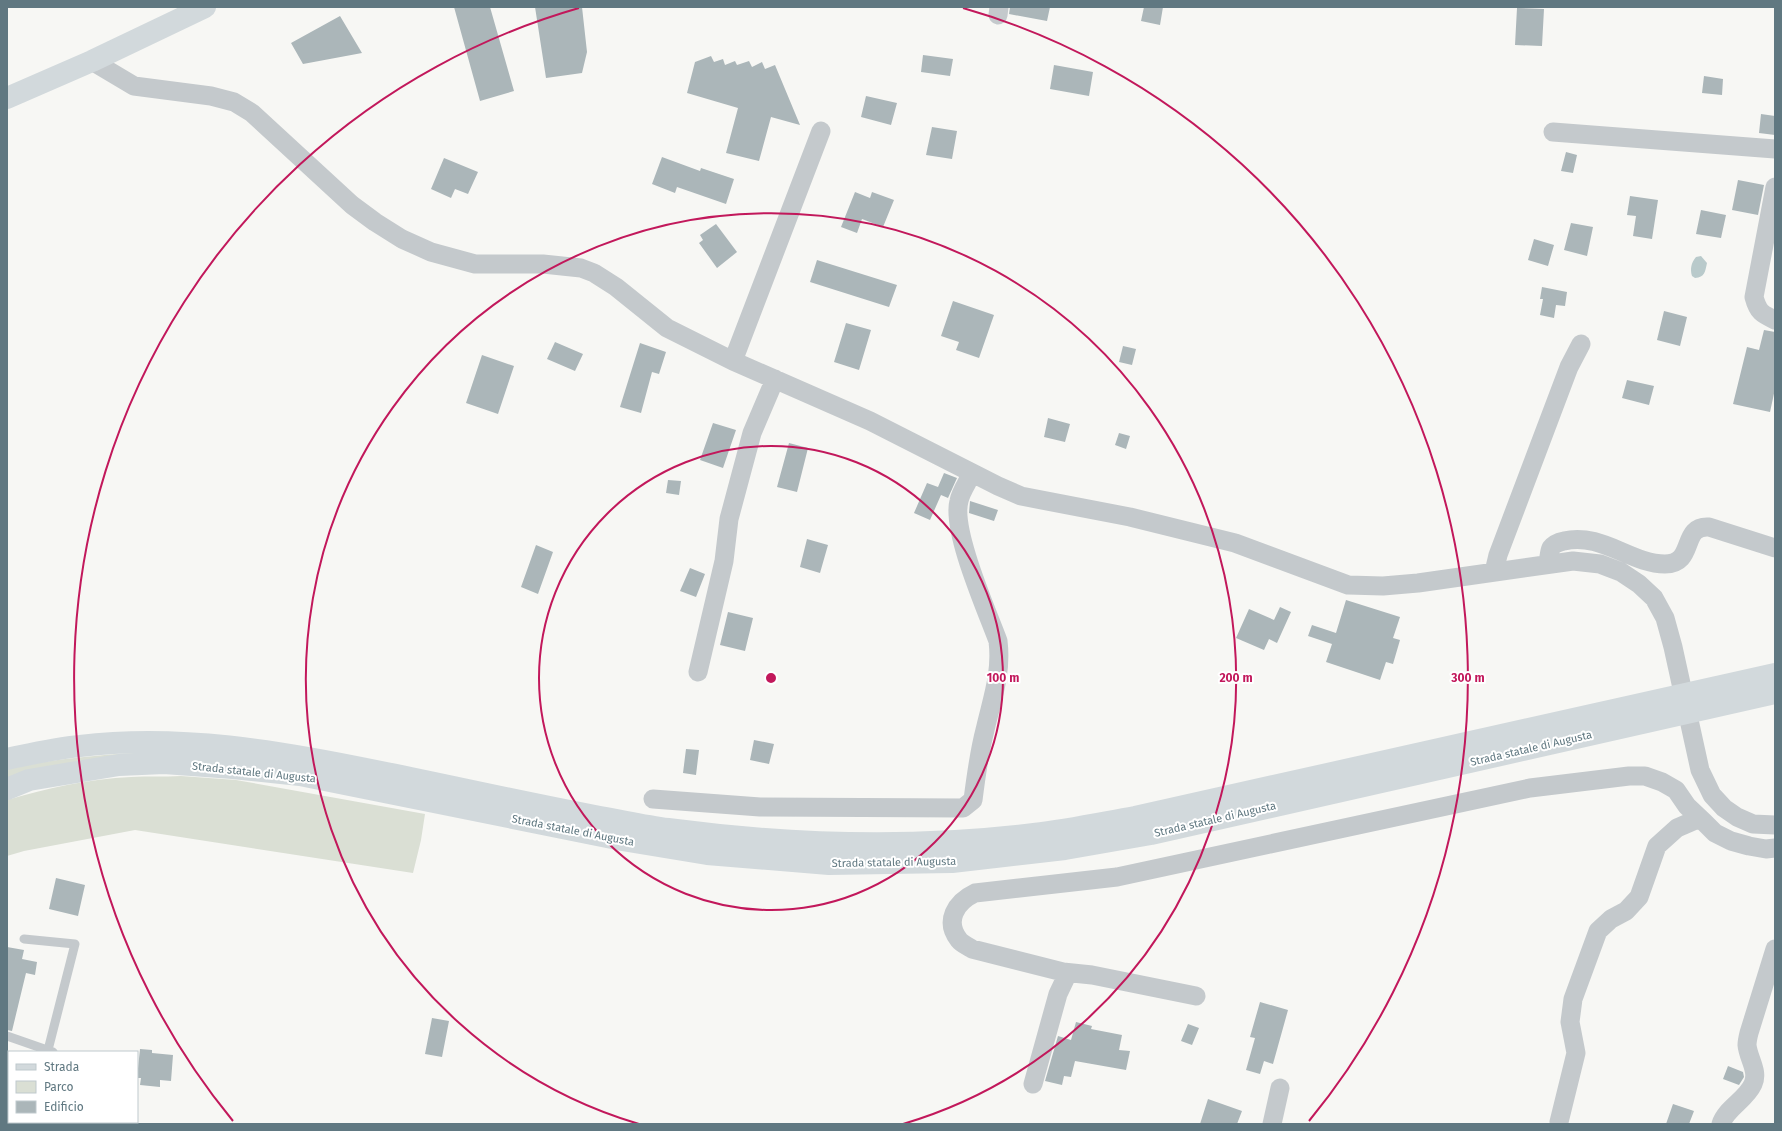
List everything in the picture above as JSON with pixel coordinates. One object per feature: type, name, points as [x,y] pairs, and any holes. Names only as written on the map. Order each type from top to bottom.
[{"type":"main road","points":[[7,98],[92,61],[205,7]]},
{"type":"main road","name":"Strada statale di Augusta","points":[[7,759],[80,746],[102,744],[181,743],[230,747],[302,756],[569,811],[667,828],[788,841],[860,844],[942,842],[1034,834],[1135,817],[1775,674]]},
{"type":"main road","name":"Strada statale di Augusta","points":[[7,788],[29,780],[119,765],[164,764],[233,768],[300,775],[622,840],[707,854],[829,864],[952,862],[1065,849],[1151,834],[1775,693]]},
{"type":"street","points":[[92,61],[134,86],[211,96],[234,102],[252,114],[352,205],[402,239],[431,252],[475,264],[543,264],[581,268],[594,273],[616,287],[667,328],[774,379],[870,421],[998,486],[1021,496],[1130,517],[1234,543],[1348,585],[1384,586],[1573,561],[1600,564],[1622,572],[1639,584],[1654,598],[1665,618],[1673,647],[1700,770],[1712,795],[1724,808],[1737,817],[1753,824],[1775,826]]},
{"type":"street","points":[[734,360],[821,131]]},
{"type":"street","points":[[1553,132],[1775,150]]},
{"type":"street","points":[[1775,187],[1754,297],[1757,308],[1763,314],[1775,320]]},
{"type":"street","points":[[1494,572],[1498,555],[1569,367],[1581,344]]},
{"type":"street","points":[[698,672],[724,561],[729,519],[752,433],[774,379]]},
{"type":"street","points":[[653,799],[760,806],[956,808],[963,808],[973,800],[977,762],[998,676],[1000,658],[998,641],[962,544],[957,513],[959,501],[972,473]]},
{"type":"street","points":[[1548,564],[1551,549],[1557,543],[1572,539],[1588,540],[1617,549],[1646,561],[1664,564],[1676,562],[1684,556],[1693,532],[1701,527],[1709,527],[1775,548]]},
{"type":"street","points":[[1196,996],[1092,974],[1068,973],[972,949],[960,941],[952,928],[953,915],[958,904],[965,898],[975,893],[1117,877],[1530,788],[1611,778],[1645,776],[1662,782],[1676,790],[1687,806],[1715,833],[1731,841],[1748,846],[1766,849],[1775,848]]},
{"type":"street","points":[[1559,1122],[1576,1053],[1570,1022],[1573,998],[1598,931],[1611,919],[1626,911],[1639,897],[1657,846],[1677,828],[1700,818]]},
{"type":"street","points":[[1721,1124],[1722,1119],[1747,1095],[1754,1083],[1755,1072],[1747,1045],[1749,1033],[1775,949]]},
{"type":"street","points":[[1033,1084],[1058,994],[1068,973]]},
{"type":"street","points":[[1272,1124],[1280,1088]]},
{"type":"lane","points":[[7,1036],[50,1051],[76,944],[24,939]]},
{"type":"green space","points":[[154,752],[7,779],[7,768],[80,757]]},
{"type":"green space","points":[[181,776],[236,780],[425,814],[421,840],[413,873],[135,830],[24,851],[7,856],[7,800],[53,788],[84,782],[131,777]]},
{"type":"shaded area","points":[[1701,256],[1707,263],[1706,269],[1703,275],[1695,278],[1692,276],[1691,266],[1696,257]]},
{"type":"building","points":[[454,7],[490,7],[514,91],[480,101]]},
{"type":"building","points":[[535,7],[582,7],[587,52],[582,73],[546,78]]},
{"type":"building","points":[[1010,7],[1050,7],[1047,21],[1009,14]]},
{"type":"building","points":[[1144,7],[1163,7],[1160,25],[1141,21]]},
{"type":"building","points":[[1517,8],[1544,9],[1542,46],[1515,45]]},
{"type":"building","points":[[340,16],[362,53],[303,64],[291,43]]},
{"type":"building","points":[[923,55],[953,59],[950,76],[921,72]]},
{"type":"building","points":[[711,56],[714,62],[723,59],[725,65],[735,61],[737,65],[749,61],[752,67],[762,62],[765,69],[775,65],[800,125],[771,117],[759,161],[726,153],[738,108],[687,93],[695,62]]},
{"type":"building","points":[[1054,65],[1093,72],[1089,96],[1050,89]]},
{"type":"building","points":[[1704,76],[1723,79],[1722,95],[1702,93]]},
{"type":"building","points":[[866,96],[897,103],[891,125],[861,117]]},
{"type":"building","points":[[1761,114],[1775,116],[1775,135],[1759,133]]},
{"type":"building","points":[[932,127],[957,131],[952,159],[926,155]]},
{"type":"building","points":[[1566,152],[1577,155],[1573,173],[1561,171]]},
{"type":"building","points":[[662,157],[700,171],[701,168],[734,179],[726,204],[677,187],[675,193],[652,184]]},
{"type":"building","points":[[444,158],[478,172],[468,194],[455,189],[451,198],[431,189]]},
{"type":"building","points":[[1738,180],[1764,185],[1758,215],[1732,210]]},
{"type":"building","points":[[855,192],[870,198],[872,192],[894,200],[883,227],[862,219],[857,233],[841,227]]},
{"type":"building","points":[[1630,196],[1658,200],[1652,239],[1633,236],[1636,216],[1627,215]]},
{"type":"building","points":[[1701,210],[1726,215],[1721,238],[1696,234]]},
{"type":"building","points":[[1571,223],[1593,227],[1587,256],[1564,250]]},
{"type":"building","points":[[716,224],[737,252],[717,268],[699,243],[703,240],[700,235]]},
{"type":"building","points":[[1534,239],[1554,245],[1548,266],[1528,260]]},
{"type":"building","points":[[817,260],[897,285],[889,307],[810,282]]},
{"type":"building","points":[[1542,287],[1567,292],[1565,306],[1556,305],[1554,318],[1540,315],[1543,299],[1540,299]]},
{"type":"building","points":[[953,301],[994,315],[979,358],[956,350],[959,342],[941,336]]},
{"type":"building","points":[[1664,311],[1687,317],[1680,346],[1657,340]]},
{"type":"building","points":[[846,323],[871,330],[859,370],[834,362]]},
{"type":"building","points":[[1764,330],[1775,332],[1775,389],[1770,412],[1733,404],[1747,347],[1759,350]]},
{"type":"building","points":[[555,342],[583,354],[575,371],[547,359]]},
{"type":"building","points":[[640,343],[666,352],[659,374],[652,372],[641,413],[620,407]]},
{"type":"building","points":[[1123,346],[1136,349],[1132,365],[1119,362]]},
{"type":"building","points":[[482,355],[514,366],[498,414],[466,403]]},
{"type":"building","points":[[1627,380],[1654,386],[1649,405],[1622,398]]},
{"type":"building","points":[[1048,418],[1070,424],[1065,442],[1044,437]]},
{"type":"building","points":[[713,423],[736,430],[723,468],[700,460]]},
{"type":"building","points":[[1119,433],[1130,436],[1126,449],[1115,445]]},
{"type":"building","points":[[789,443],[808,448],[797,492],[777,487]]},
{"type":"building","points":[[944,473],[957,478],[948,498],[941,495],[930,520],[914,513],[927,483],[938,487]]},
{"type":"building","points":[[668,480],[681,481],[679,495],[666,493]]},
{"type":"building","points":[[970,501],[998,510],[994,521],[969,513]]},
{"type":"building","points":[[807,539],[828,545],[820,573],[800,567]]},
{"type":"building","points":[[536,545],[553,552],[538,594],[521,587]]},
{"type":"building","points":[[690,568],[705,574],[696,597],[680,591]]},
{"type":"building","points":[[1346,600],[1400,617],[1393,638],[1400,640],[1393,664],[1386,662],[1380,680],[1326,662],[1332,644],[1308,636],[1312,625],[1336,633]]},
{"type":"building","points":[[1280,607],[1291,612],[1277,643],[1269,639],[1264,650],[1236,638],[1249,609],[1274,620]]},
{"type":"building","points":[[728,612],[753,618],[745,651],[720,645]]},
{"type":"building","points":[[754,740],[774,744],[769,764],[750,760]]},
{"type":"building","points":[[686,749],[699,750],[696,775],[683,773]]},
{"type":"building","points":[[56,878],[85,885],[78,916],[49,909]]},
{"type":"building","points":[[7,947],[24,950],[22,959],[37,962],[35,975],[26,973],[12,1031],[7,1030]]},
{"type":"building","points":[[1260,1002],[1288,1010],[1273,1064],[1264,1061],[1260,1074],[1246,1070],[1255,1038],[1250,1037]]},
{"type":"building","points":[[432,1018],[449,1021],[442,1057],[425,1054]]},
{"type":"building","points":[[1076,1022],[1092,1026],[1091,1029],[1122,1035],[1119,1050],[1130,1051],[1126,1070],[1075,1061],[1071,1077],[1064,1076],[1062,1085],[1045,1081],[1058,1036],[1071,1040]]},
{"type":"building","points":[[1188,1024],[1199,1028],[1192,1045],[1181,1041]]},
{"type":"building","points":[[140,1049],[152,1050],[152,1053],[173,1055],[171,1081],[160,1080],[160,1087],[140,1085],[141,1078],[138,1078]]},
{"type":"building","points":[[1728,1066],[1743,1072],[1744,1077],[1739,1085],[1723,1079]]},
{"type":"building","points":[[1208,1099],[1242,1111],[1237,1124],[1200,1124]]},
{"type":"building","points":[[1673,1104],[1694,1111],[1689,1124],[1666,1124]]}]
